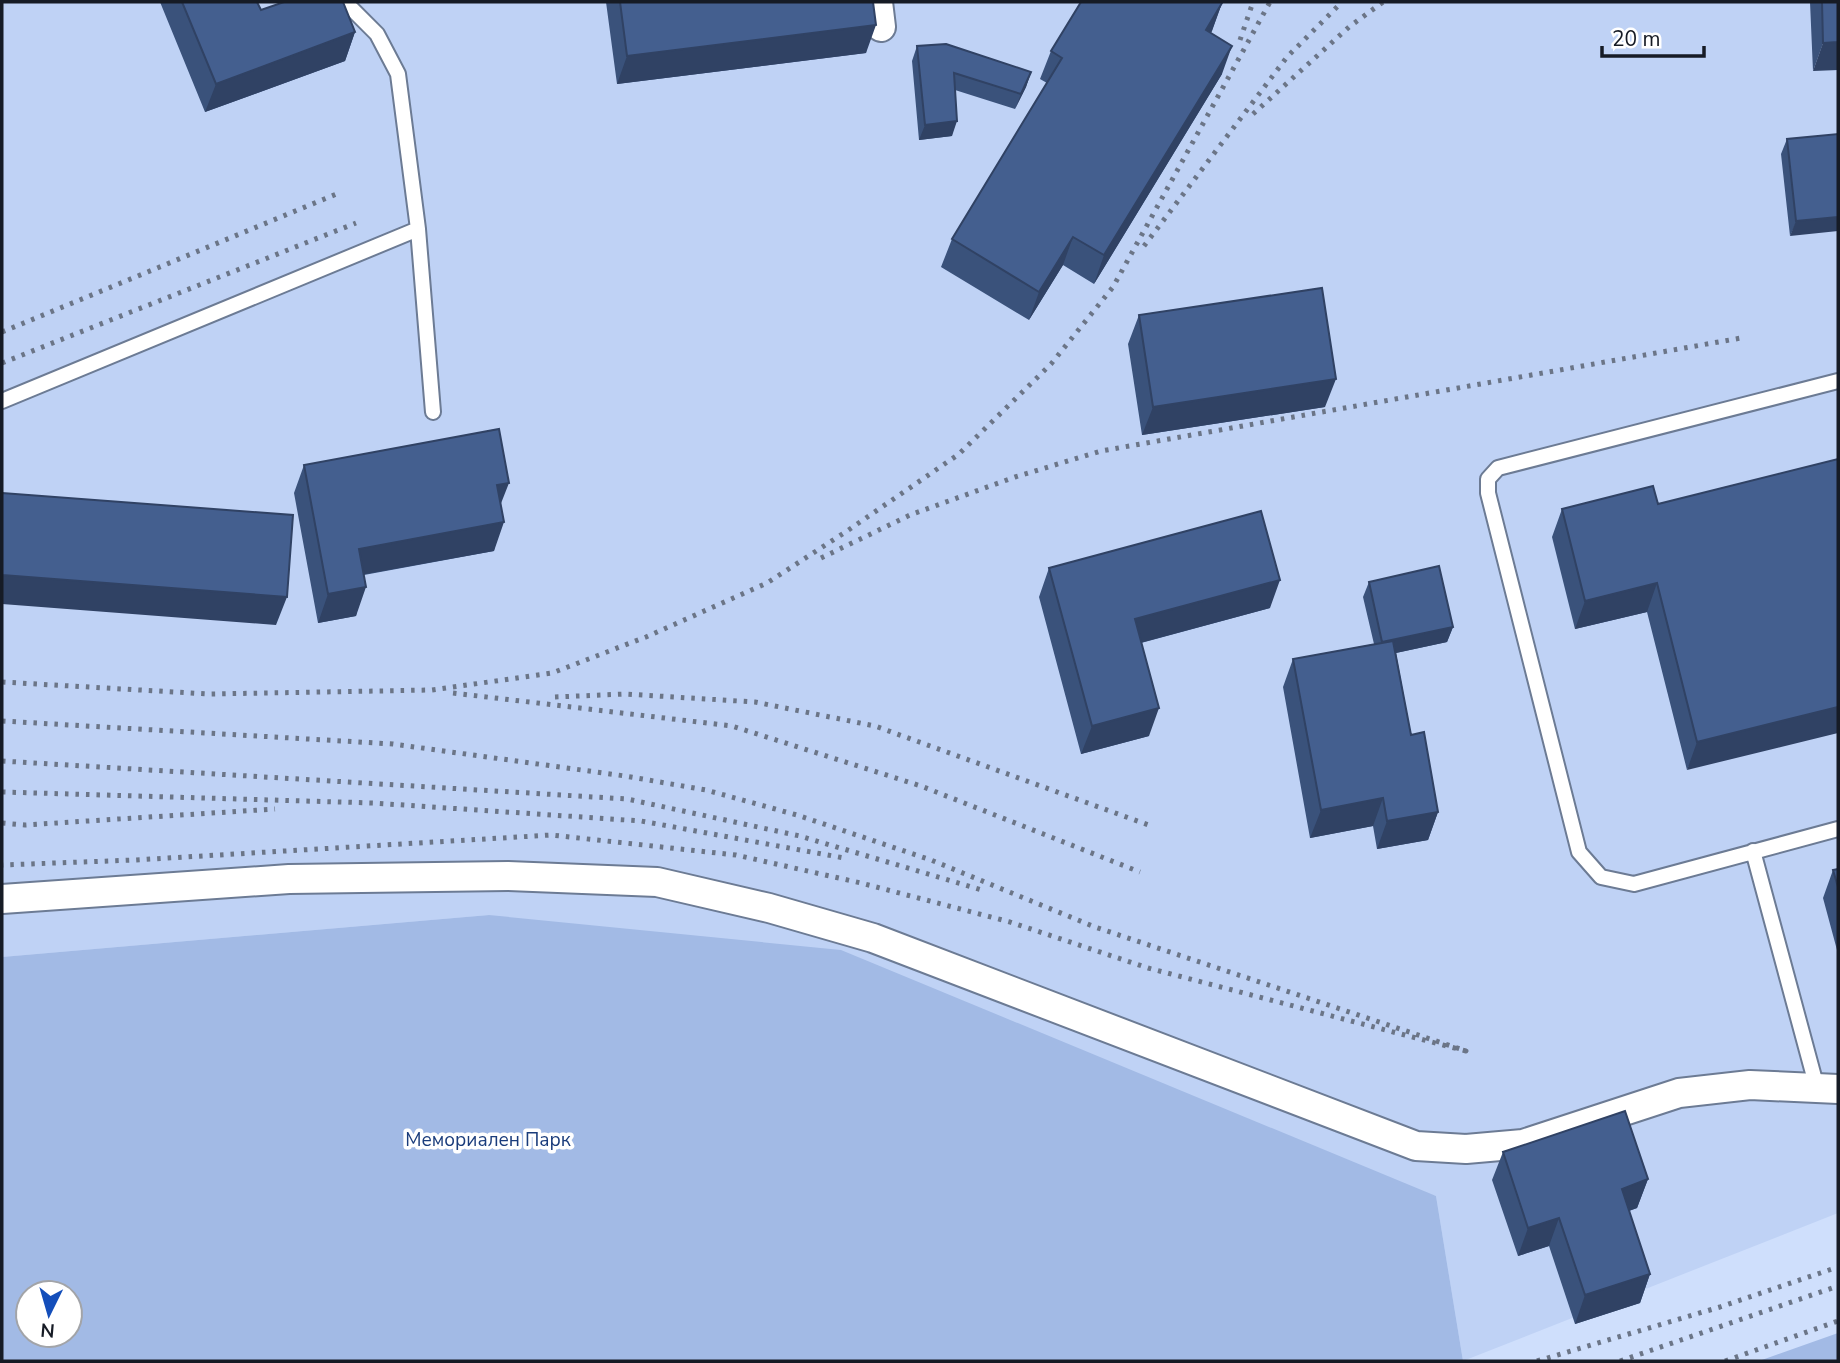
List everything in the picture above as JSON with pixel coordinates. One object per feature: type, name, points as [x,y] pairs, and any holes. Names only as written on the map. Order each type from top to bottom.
[{"type":"street","points":[[2,899],[289,879],[508,876],[657,882],[769,908],[873,938],[1416,1146],[1466,1149],[1522,1144],[1679,1093],[1750,1085],[1828,1089]]},
{"type":"lane","points":[[345,2],[377,34],[398,74],[418,229],[433,412]]},
{"type":"lane","points":[[2,401],[418,229]]},
{"type":"lane","points":[[1838,381],[1498,468],[1488,479],[1488,493],[1579,852],[1601,877],[1634,884],[1838,829]]},
{"type":"lane","points":[[1753,851],[1828,1089]]},
{"type":"shaded area","points":[[2,2],[1838,2],[1838,1213],[1463,1361],[1436,1196],[489,915],[2,957]]},
{"type":"green space","name":"Мемориален Парк","points":[[489,915],[841,950],[1436,1196],[1463,1361],[2,1361],[2,957]]},
{"type":"green space","points":[[1838,1333],[1838,1361],[1759,1361]]},
{"type":"building","points":[[182,2],[257,2],[261,10],[284,2],[343,2],[355,32],[216,84]]},
{"type":"building","points":[[620,2],[873,2],[876,25],[627,56]]},
{"type":"building","points":[[1081,2],[1221,2],[1206,30],[1232,46],[1104,255],[1073,237],[1039,292],[952,239],[1062,58],[1051,51]]},
{"type":"building","points":[[1822,2],[1838,2],[1838,42],[1823,43]]},
{"type":"building","points":[[946,44],[1031,72],[1021,94],[954,73],[957,121],[925,125],[917,46]]},
{"type":"building","points":[[1838,134],[1838,217],[1796,221],[1787,139]]},
{"type":"building","points":[[1322,288],[1336,379],[1153,407],[1139,315]]},
{"type":"building","points":[[499,429],[509,483],[497,485],[504,522],[359,549],[366,587],[328,594],[304,465]]},
{"type":"building","points":[[1838,459],[1838,707],[1697,742],[1657,583],[1585,601],[1562,509],[1653,486],[1658,504]]},
{"type":"building","points":[[2,493],[293,515],[287,597],[2,575]]},
{"type":"building","points":[[1261,511],[1280,580],[1135,619],[1159,708],[1092,726],[1049,568]]},
{"type":"building","points":[[1439,566],[1453,627],[1382,642],[1369,582]]},
{"type":"building","points":[[1393,641],[1411,735],[1424,732],[1438,812],[1387,821],[1383,798],[1321,810],[1293,659]]},
{"type":"building","points":[[1838,869],[1838,887],[1833,870]]},
{"type":"building","points":[[1625,1111],[1648,1179],[1622,1189],[1650,1274],[1585,1295],[1559,1218],[1528,1228],[1503,1152]]},
{"type":"railway","points":[[1240,40],[1253,2]]},
{"type":"railway","points":[[2,682],[209,694],[432,690],[552,673],[646,637],[767,583],[959,454],[1051,364],[1113,287],[1270,2]]},
{"type":"railway","points":[[1144,246],[1287,57],[1342,2]]},
{"type":"railway","points":[[1253,114],[1349,27],[1383,2]]},
{"type":"railway","points":[[2,332],[339,193]]},
{"type":"railway","points":[[2,363],[356,223]]},
{"type":"railway","points":[[821,558],[910,515],[1015,477],[1101,451],[1741,338]]},
{"type":"railway","points":[[453,693],[732,726],[921,786],[1140,872]]},
{"type":"railway","points":[[555,697],[625,694],[755,702],[875,726],[1154,827]]},
{"type":"railway","points":[[2,721],[393,744],[706,790],[797,815],[931,860],[1095,927],[1466,1051],[1148,968],[1010,922],[861,883],[736,855],[551,835],[135,860],[2,865]]},
{"type":"railway","points":[[2,761],[627,799],[800,836],[985,891]]},
{"type":"railway","points":[[2,792],[373,803],[641,821],[844,858]]},
{"type":"railway","points":[[2,823],[25,825],[275,809]]},
{"type":"railway","points":[[1537,1361],[1720,1307],[1838,1267]]},
{"type":"railway","points":[[1620,1361],[1838,1286]]},
{"type":"railway","points":[[1725,1361],[1838,1321]]}]
